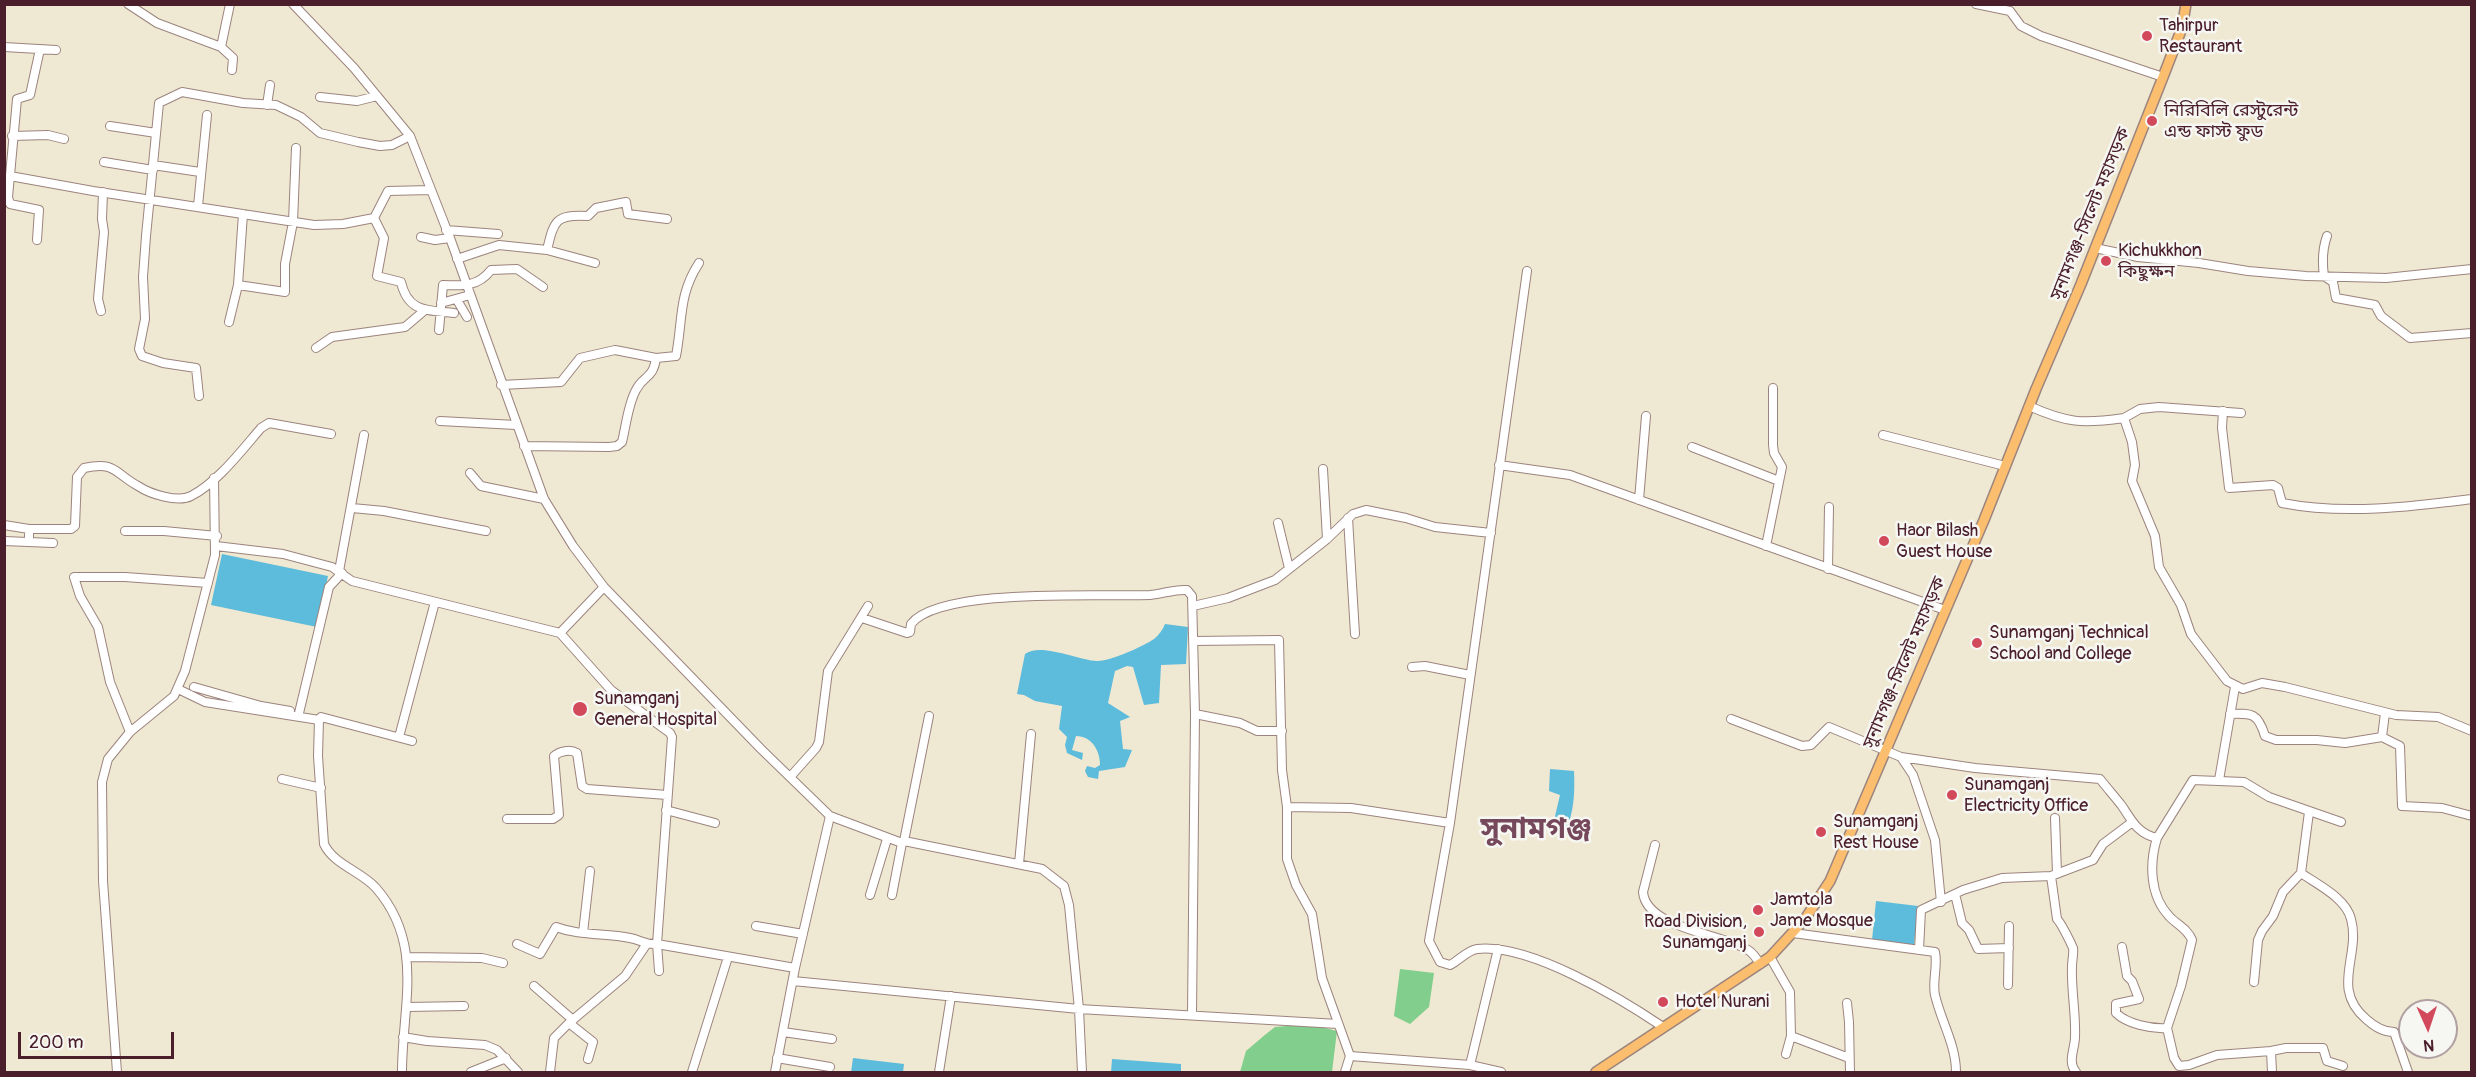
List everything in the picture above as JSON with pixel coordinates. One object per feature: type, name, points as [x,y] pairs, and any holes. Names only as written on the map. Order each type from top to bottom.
[{"type":"main road","name":"সুনামগঞ্জ-সিলেট মহাসড়ক","points":[[1596,1072],[1770,957],[1793,933],[1830,881],[2096,248],[2182,28],[2186,4]]},
{"type":"street","points":[[128,4],[157,23],[221,47],[233,58],[232,70]]},
{"type":"street","points":[[221,47],[230,4]]},
{"type":"street","points":[[292,4],[354,68],[410,136],[450,238],[487,347],[544,499],[554,519],[604,587],[761,749],[830,816],[887,839],[1042,868],[1064,886],[1069,905],[1079,1009],[1082,1072]]},
{"type":"street","points":[[1976,4],[2010,11],[2021,26],[2041,36],[2163,77]]},
{"type":"street","points":[[4,47],[56,50]]},
{"type":"street","points":[[36,240],[39,210],[10,204],[10,176],[17,99],[30,94],[40,49]]},
{"type":"street","points":[[267,105],[270,85]]},
{"type":"street","points":[[199,396],[196,368],[163,363],[142,356],[139,349],[145,319],[143,277],[159,104],[182,92],[200,97],[276,105],[301,117],[320,132],[380,146],[392,145],[410,136]]},
{"type":"street","points":[[320,97],[357,101],[377,96]]},
{"type":"street","points":[[198,206],[207,115]]},
{"type":"street","points":[[110,126],[156,133]]},
{"type":"street","points":[[12,136],[48,135],[64,139]]},
{"type":"street","points":[[238,285],[285,292],[285,264],[293,222],[296,148]]},
{"type":"street","points":[[104,162],[200,172]]},
{"type":"street","points":[[10,176],[314,225],[343,225],[374,218],[388,191],[431,190]]},
{"type":"street","points":[[101,311],[98,299],[104,232],[103,192]]},
{"type":"street","points":[[546,250],[553,225],[568,215],[588,216],[596,208],[626,202],[628,214],[667,219]]},
{"type":"street","points":[[229,322],[238,285],[243,214]]},
{"type":"street","points":[[374,218],[384,238],[377,276],[402,282],[404,296],[416,307],[454,314]]},
{"type":"street","points":[[446,230],[498,234]]},
{"type":"street","points":[[2327,236],[2322,264],[2324,276],[2333,282],[2336,298],[2375,305],[2381,316],[2410,338],[2472,333]]},
{"type":"street","points":[[421,237],[435,240],[450,238]]},
{"type":"street","points":[[457,259],[500,245],[546,250],[595,263]]},
{"type":"street","points":[[2096,248],[2138,257],[2248,271],[2324,276],[2386,278],[2472,269]]},
{"type":"street","points":[[501,385],[561,382],[580,358],[615,350],[656,358],[676,356],[683,296],[688,280],[699,263]]},
{"type":"street","points":[[439,330],[442,285],[467,286],[487,275],[491,270],[517,269],[543,286]]},
{"type":"street","points":[[1527,271],[1450,823],[1429,941],[1440,962],[1449,965],[1474,949],[1511,950],[1587,981],[1626,1002],[1663,1027]]},
{"type":"street","points":[[441,303],[471,297]]},
{"type":"street","points":[[457,300],[466,317]]},
{"type":"street","points":[[316,348],[332,337],[405,327],[425,310]]},
{"type":"street","points":[[524,446],[617,446],[622,442],[636,388],[649,377],[655,368],[656,358]]},
{"type":"street","points":[[1766,546],[1782,467],[1774,453],[1773,445],[1773,388]]},
{"type":"street","points":[[2029,406],[2071,422],[2091,423],[2124,418],[2140,409],[2159,407],[2241,413]]},
{"type":"street","points":[[2223,411],[2222,428],[2229,488],[2273,485],[2278,488],[2282,503],[2324,508],[2472,500]]},
{"type":"street","points":[[1639,500],[1646,416]]},
{"type":"street","points":[[2124,418],[2132,442],[2135,465],[2132,481],[2155,536],[2159,567],[2181,605],[2192,634],[2227,681],[2242,689],[2262,683],[2285,687],[2396,716],[2438,717],[2472,731]]},
{"type":"street","points":[[440,421],[516,425]]},
{"type":"street","points":[[4,525],[29,529],[71,529],[75,526],[77,477],[84,468],[96,465],[115,468],[138,486],[179,499],[190,497],[214,478],[268,423],[331,434]]},
{"type":"street","points":[[299,713],[329,587],[341,572],[364,435]]},
{"type":"street","points":[[1883,435],[2005,466]]},
{"type":"street","points":[[1692,447],[1779,481]]},
{"type":"street","points":[[1499,465],[1570,475],[1945,610]]},
{"type":"street","points":[[1323,468],[1327,539]]},
{"type":"street","points":[[470,473],[481,486],[544,499]]},
{"type":"street","points":[[117,1072],[103,881],[102,782],[108,759],[130,732],[168,702],[178,689],[185,671],[216,546],[214,478]]},
{"type":"street","points":[[1828,569],[1829,507]]},
{"type":"street","points":[[352,508],[384,511],[486,531]]},
{"type":"street","points":[[1193,606],[1228,598],[1275,580],[1327,539],[1353,514],[1366,510],[1406,518],[1435,528],[1491,533]]},
{"type":"street","points":[[1348,518],[1354,634]]},
{"type":"street","points":[[1278,523],[1289,568]]},
{"type":"street","points":[[29,529],[29,543]]},
{"type":"street","points":[[125,531],[164,531],[217,536]]},
{"type":"street","points":[[4,541],[52,543]]},
{"type":"street","points":[[216,546],[283,554],[341,572],[352,581],[560,633],[611,690],[670,733],[672,737],[657,944],[659,971]]},
{"type":"street","points":[[130,732],[110,682],[98,627],[80,597],[74,577],[125,577],[208,583]]},
{"type":"street","points":[[560,633],[604,587]]},
{"type":"street","points":[[862,618],[907,633],[910,632],[915,618],[936,607],[951,604],[1016,598],[1151,595],[1178,590],[1187,590],[1192,596],[1195,714],[1192,1016]]},
{"type":"street","points":[[399,736],[435,602]]},
{"type":"street","points":[[791,776],[819,742],[828,671],[868,606]]},
{"type":"street","points":[[1193,641],[1279,640],[1282,770],[1287,807],[1287,859],[1296,885],[1312,914],[1322,978],[1350,1056],[1345,1072]]},
{"type":"street","points":[[1412,667],[1425,666],[1470,675]]},
{"type":"street","points":[[194,687],[261,706],[320,719]]},
{"type":"street","points":[[2219,780],[2235,687]]},
{"type":"street","points":[[178,689],[205,702],[320,719],[399,736],[412,741]]},
{"type":"street","points":[[2230,714],[2249,713],[2259,720],[2265,736],[2276,740],[2345,743],[2382,737],[2400,746],[2402,806],[2442,808],[2472,816]]},
{"type":"street","points":[[2382,737],[2385,713]]},
{"type":"street","points":[[1195,714],[1240,723],[1257,731],[1282,731]]},
{"type":"street","points":[[892,895],[929,716]]},
{"type":"street","points":[[320,719],[318,756],[324,844],[327,850],[376,888],[402,934],[408,957],[402,1072]]},
{"type":"street","points":[[1731,719],[1802,746],[1811,745],[1829,727],[1901,757],[1975,768],[2100,779],[2122,806],[2131,823],[2138,830],[2157,838]]},
{"type":"street","points":[[1019,864],[1031,734]]},
{"type":"street","points":[[507,819],[554,819],[559,814],[554,767],[554,756],[558,752],[577,753],[582,786],[587,789],[667,795]]},
{"type":"street","points":[[1901,757],[1913,775],[1932,827],[1937,853],[1941,902]]},
{"type":"street","points":[[282,779],[321,788]]},
{"type":"street","points":[[2341,822],[2269,797],[2244,782],[2219,780],[2192,782],[2157,838],[2152,879],[2159,902],[2169,916],[2184,928],[2192,940],[2181,986],[2167,1028],[2174,1058],[2179,1066],[2189,1065],[2217,1055],[2286,1048],[2323,1048],[2326,1061],[2343,1066]]},
{"type":"street","points":[[1287,807],[1351,808],[1450,823]]},
{"type":"street","points":[[666,810],[715,823]]},
{"type":"street","points":[[2254,982],[2258,940],[2273,916],[2283,892],[2301,873],[2309,812]]},
{"type":"street","points":[[774,1072],[830,816]]},
{"type":"street","points":[[2055,818],[2056,920],[2061,924],[2063,932],[2074,949],[2072,995],[2076,1039],[2071,1056],[2072,1069],[2076,1072]]},
{"type":"street","points":[[1919,950],[1922,910],[1955,894],[2002,878],[2054,875],[2093,860],[2103,844],[2131,823]]},
{"type":"street","points":[[870,895],[887,839]]},
{"type":"street","points":[[1656,845],[1643,892],[1646,902],[1652,909],[1674,924],[1748,950],[1760,964]]},
{"type":"street","points":[[583,933],[590,871]]},
{"type":"street","points":[[2301,873],[2334,896],[2351,918],[2353,938],[2348,996],[2362,1016],[2375,1027],[2394,1032],[2408,1072]]},
{"type":"street","points":[[1955,894],[1962,922],[1970,930],[1978,949],[2009,948]]},
{"type":"street","points":[[756,926],[803,934]]},
{"type":"street","points":[[2008,985],[2009,926]]},
{"type":"street","points":[[517,944],[540,954],[555,927],[583,933],[633,938],[646,945],[657,944],[795,968]]},
{"type":"street","points":[[1793,933],[1935,952],[1937,964],[1935,992],[1951,1044],[1956,1072]]},
{"type":"street","points":[[550,1072],[555,1038],[571,1021],[625,976],[646,945]]},
{"type":"street","points":[[2122,947],[2127,976],[2132,981],[2139,999],[2116,1004],[2116,1013],[2123,1020],[2154,1029],[2167,1028]]},
{"type":"street","points":[[1470,1065],[1498,949]]},
{"type":"street","points":[[408,957],[482,958],[503,963]]},
{"type":"street","points":[[692,1072],[728,957]]},
{"type":"street","points":[[1770,957],[1790,992],[1791,1036],[1786,1054]]},
{"type":"street","points":[[793,981],[1079,1009],[1338,1024]]},
{"type":"street","points":[[534,986],[593,1042],[588,1059]]},
{"type":"street","points":[[939,1072],[951,996]]},
{"type":"street","points":[[1846,1004],[1849,1022],[1850,1072]]},
{"type":"street","points":[[407,1007],[464,1006]]},
{"type":"street","points":[[783,1032],[832,1039]]},
{"type":"street","points":[[1791,1036],[1849,1058]]},
{"type":"street","points":[[403,1037],[485,1045],[506,1058],[518,1072]]},
{"type":"street","points":[[2271,1051],[2272,1072]]},
{"type":"street","points":[[1350,1056],[1470,1065],[1501,1072]]},
{"type":"street","points":[[471,1072],[506,1058]]},
{"type":"street","points":[[777,1058],[830,1067]]},
{"type":"green space","points":[[1400,969],[1434,973],[1429,1007],[1410,1024],[1394,1016]]},
{"type":"green space","points":[[1298,1025],[1337,1031],[1332,1072],[1240,1072],[1246,1051],[1266,1034],[1275,1027]]},
{"type":"water","points":[[222,554],[328,576],[317,627],[211,605]]},
{"type":"water","points":[[1165,624],[1188,627],[1186,664],[1161,665],[1159,703],[1144,705],[1133,667],[1127,666],[1115,671],[1108,703],[1130,717],[1120,721],[1123,749],[1132,750],[1125,767],[1099,771],[1098,779],[1088,777],[1085,771],[1087,766],[1095,768],[1100,765],[1098,755],[1091,741],[1076,736],[1072,750],[1083,753],[1082,760],[1067,753],[1065,745],[1067,737],[1059,729],[1062,706],[1035,701],[1017,694],[1025,654],[1040,650],[1102,661],[1149,642],[1158,636]]},
{"type":"water","points":[[1550,769],[1574,771],[1573,802],[1566,831],[1552,829],[1560,795],[1549,791]]},
{"type":"water","points":[[1876,901],[1918,906],[1914,945],[1872,940]]},
{"type":"water","points":[[853,1058],[904,1064],[903,1072],[851,1072]]},
{"type":"water","points":[[1112,1059],[1181,1064],[1181,1072],[1111,1072]]},
{"type":"place","name":"Tahirpur Restaurant","points":[[2147,36]]},
{"type":"place","name":"নিরিবিলি রেস্টুরেন্ট এন্ড ফাস্ট ফুড","points":[[2152,121]]},
{"type":"place","name":"Kichukkhon কিছুক্ষন","points":[[2106,261]]},
{"type":"place","name":"Haor Bilash Guest House","points":[[1884,541]]},
{"type":"place","name":"Sunamganj Technical School and College","points":[[1977,643]]},
{"type":"place","name":"Sunamganj General Hospital","points":[[580,709]]},
{"type":"place","name":"Sunamganj Electricity Office","points":[[1952,795]]},
{"type":"place","name":"Sunamganj Rest House","points":[[1821,832]]},
{"type":"place","name":"Jamtola Jame Mosque","points":[[1758,910]]},
{"type":"place","name":"Road Division, Sunamganj","points":[[1759,932]]},
{"type":"place","name":"Hotel Nurani","points":[[1663,1002]]},
{"type":"district","name":"সুনামগঞ্জ","points":[[1536,830]]}]
